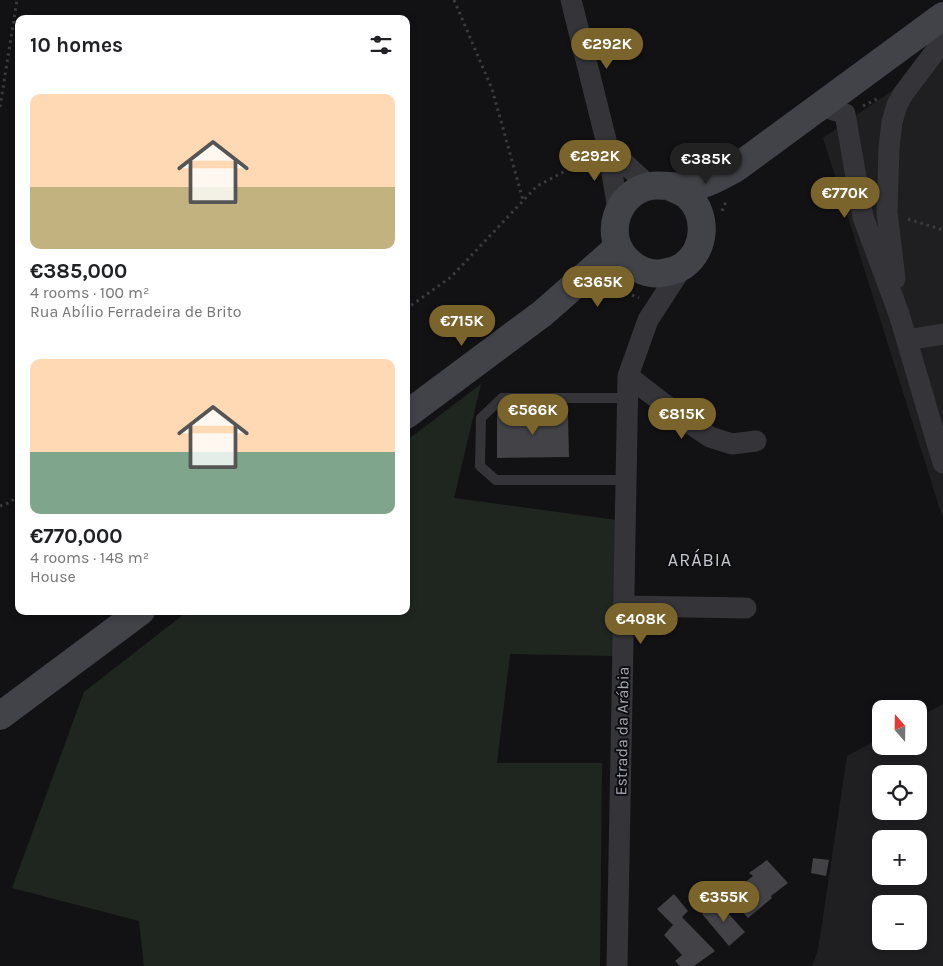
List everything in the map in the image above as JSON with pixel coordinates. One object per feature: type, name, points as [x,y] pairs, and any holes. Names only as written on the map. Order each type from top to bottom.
[{"type":"street","points":[[571,0],[608,148],[618,210]]},
{"type":"street","points":[[648,320],[650,302],[632,261],[614,234],[618,210],[625,200],[640,189],[658,186],[692,187],[719,177],[736,168],[943,16]]},
{"type":"street","points":[[898,314],[887,212],[889,148],[892,122],[897,105],[908,87],[943,42]]},
{"type":"street","points":[[820,106],[844,114],[863,217],[907,340],[941,452]]},
{"type":"street","points":[[608,148],[658,186],[678,190],[691,200],[700,213],[702,236],[698,248],[692,258],[683,266],[648,320]]},
{"type":"street","points":[[702,224],[719,177]]},
{"type":"street","points":[[632,261],[658,273],[671,271],[683,266]]},
{"type":"street","points":[[410,412],[543,313],[632,261]]},
{"type":"street","name":"Estrada da Arábia","points":[[618,966],[628,376],[648,320]]},
{"type":"street","points":[[907,340],[943,334]]},
{"type":"street","points":[[628,376],[710,437],[732,444],[756,441]]},
{"type":"street","points":[[624,606],[746,608]]},
{"type":"street","points":[[0,716],[137,615]]},
{"type":"lane","points":[[626,480],[496,480],[480,466],[481,418],[502,398],[627,398]]},
{"type":"path","points":[[0,107],[17,0]]},
{"type":"path","points":[[454,0],[492,89],[524,200]]},
{"type":"path","points":[[410,306],[451,277],[538,186],[608,148]]},
{"type":"path","points":[[887,212],[943,230]]},
{"type":"path","points":[[0,506],[11,502],[15,498]]},
{"type":"shaded area","points":[[943,52],[943,519],[823,138],[909,79]]},
{"type":"shaded area","points":[[481,384],[454,498],[617,520],[616,656],[510,654],[497,763],[602,763],[600,966],[144,966],[139,921],[12,888],[84,692],[183,615],[410,615],[410,438]]},
{"type":"shaded area","points":[[943,704],[943,966],[812,966],[818,950],[847,756],[872,743],[872,755],[928,755],[928,712]]},
{"type":"building","points":[[497,414],[568,414],[569,457],[497,458]]},
{"type":"building","points":[[813,858],[829,860],[826,876],[811,873]]},
{"type":"building","points":[[767,860],[788,883],[748,918],[728,896],[753,876],[749,873]]},
{"type":"building","points":[[674,894],[688,911],[682,917],[715,951],[694,966],[680,966],[675,961],[682,955],[664,935],[673,925],[657,909]]},
{"type":"building","points":[[721,899],[729,908],[726,911],[745,932],[729,946],[702,914]]},
{"type":"district","name":"ARÁBIA","points":[[700,560]]}]
